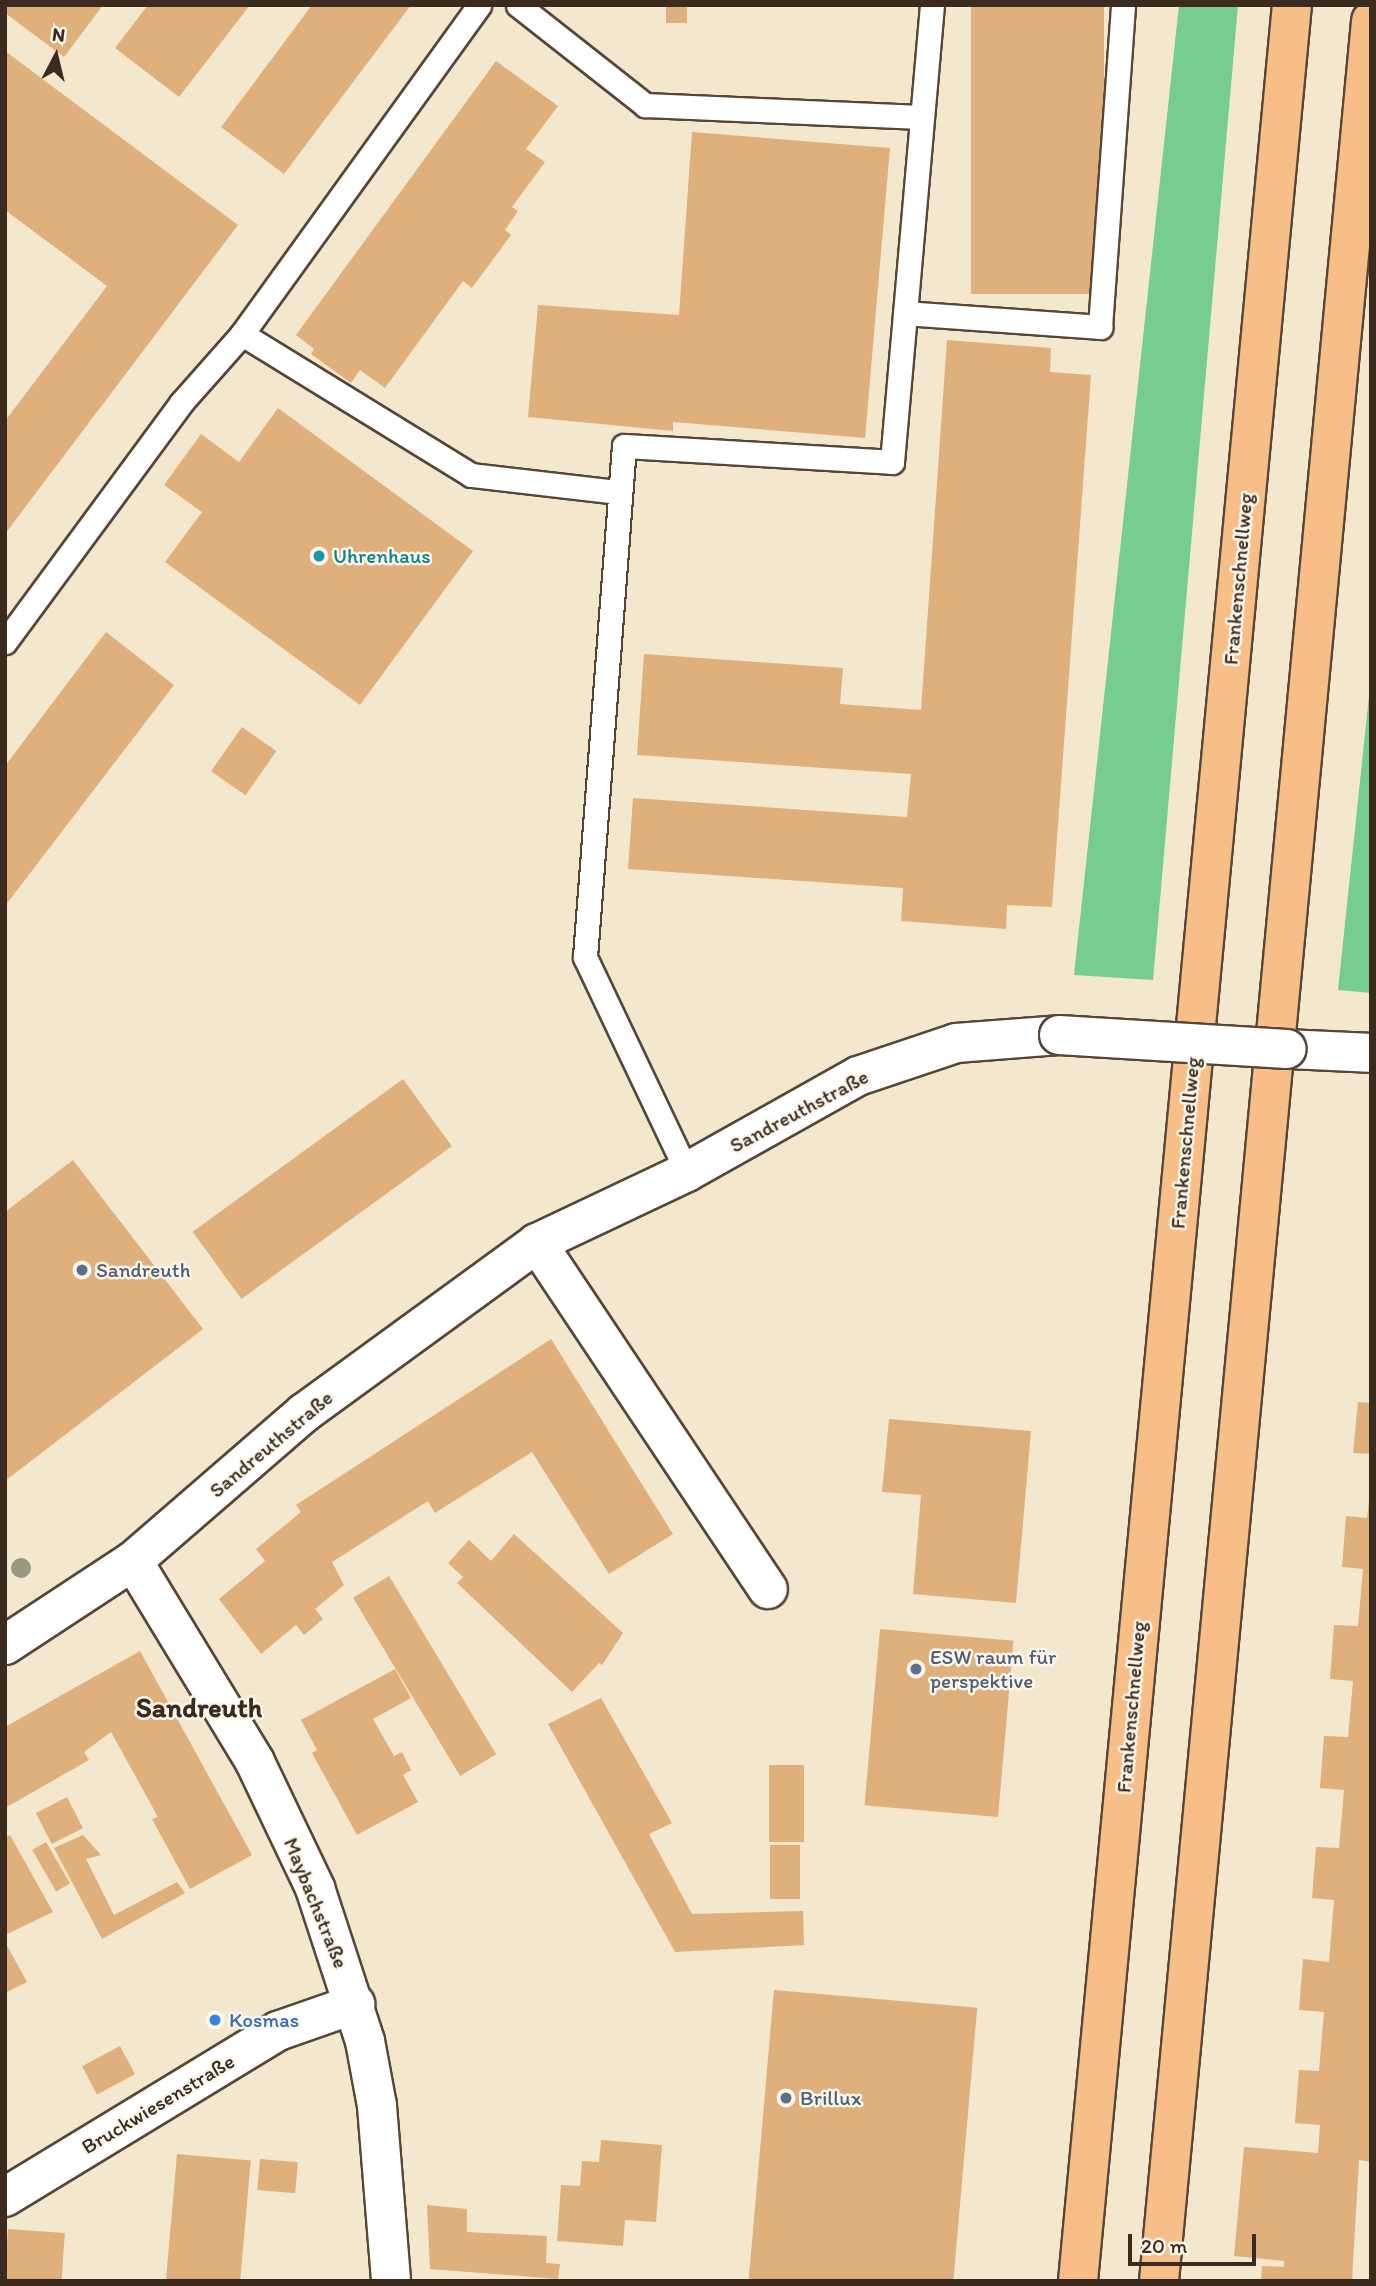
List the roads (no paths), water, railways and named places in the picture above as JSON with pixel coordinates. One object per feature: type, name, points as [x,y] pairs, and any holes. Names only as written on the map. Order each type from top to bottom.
[{"type":"highway","name":"Frankenschnellweg","points":[[1078,2281],[1292,5]]},
{"type":"highway","points":[[1159,2281],[1371,21]]},
{"type":"street","name":"Sandreuthstraße","points":[[5,1645],[134,1561],[304,1413],[537,1242],[687,1172],[858,1076],[956,1043],[1059,1035],[1371,1053]]},
{"type":"street","points":[[537,1242],[768,1589]]},
{"type":"street","name":"Maybachstraße","points":[[134,1561],[255,1762],[315,1888],[355,2004],[377,2106],[391,2281]]},
{"type":"street","name":"Bruckwiesenstraße","points":[[5,2197],[278,2031],[355,2004]]},
{"type":"lane","points":[[5,642],[181,403],[242,334],[479,5]]},
{"type":"lane","points":[[517,5],[645,106],[921,117]]},
{"type":"lane","points":[[687,1172],[585,957],[618,492],[624,446],[892,462],[932,5]]},
{"type":"lane","points":[[905,313],[1100,327],[1123,5]]},
{"type":"lane","points":[[242,334],[471,475],[618,492]]},
{"type":"place","name":"Uhrenhaus","points":[[319,556]]},
{"type":"place","name":"Sandreuth","points":[[82,1270]]},
{"type":"place","name":"ESW raum für perspektive","points":[[916,1669]]},
{"type":"place","name":"Kosmas","points":[[215,2020]]},
{"type":"place","name":"Brillux","points":[[786,2098]]},
{"type":"district","name":"Sandreuth","points":[[199,1707]]}]
